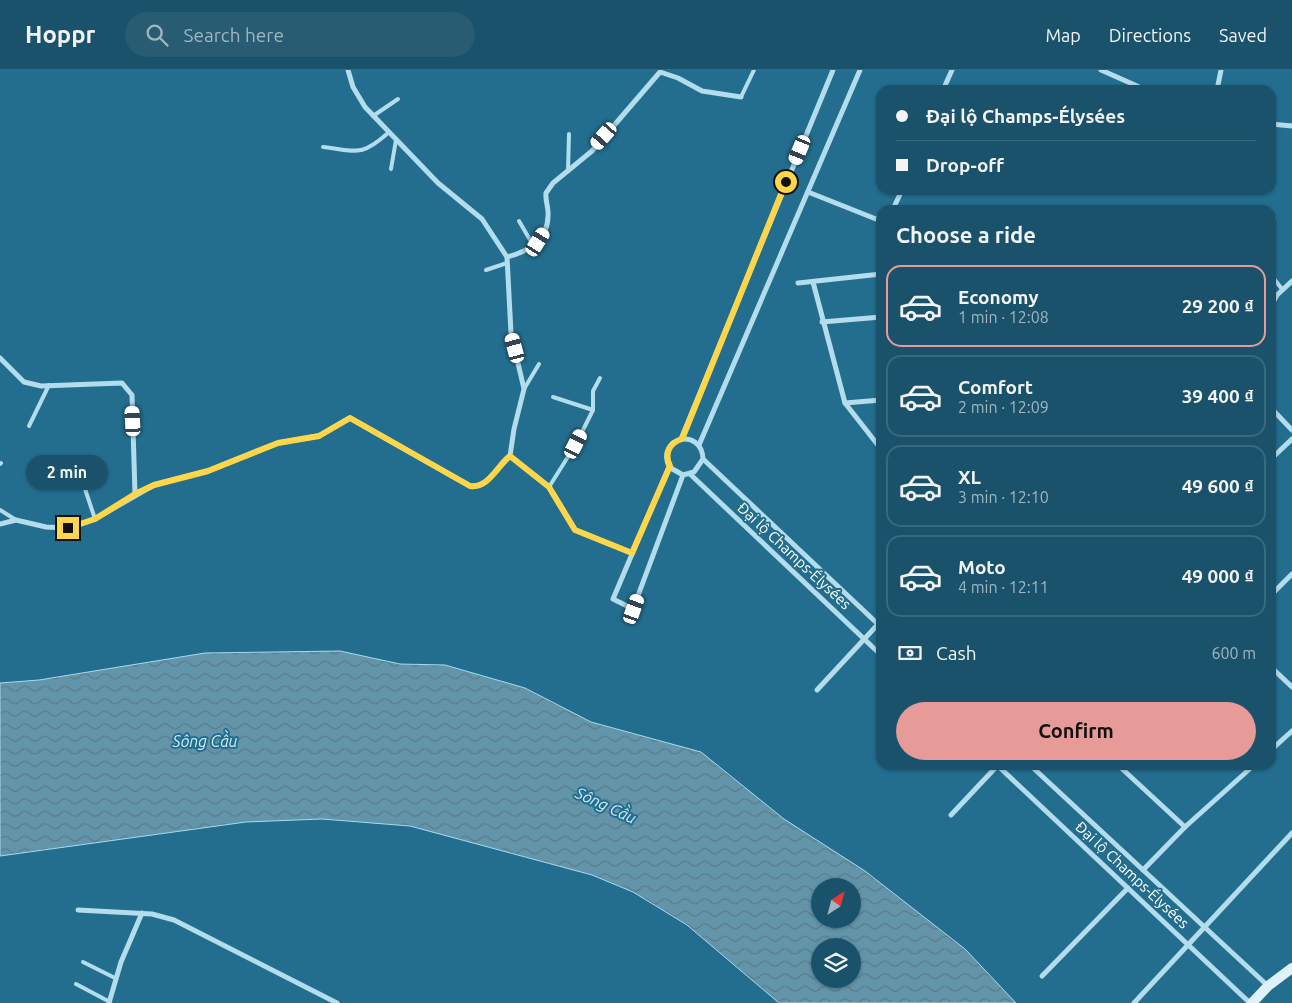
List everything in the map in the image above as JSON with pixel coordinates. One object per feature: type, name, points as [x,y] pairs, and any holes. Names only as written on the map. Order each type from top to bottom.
[{"type":"main road","points":[[1251,1003],[1268,986],[1292,968]]},
{"type":"street","points":[[0,524],[16,520],[46,527],[68,528],[95,519],[135,494],[154,485],[208,471],[278,443],[319,436],[350,418],[470,486],[477,487],[483,484],[510,456],[524,389],[510,325],[507,260],[496,238],[482,219],[438,183],[365,107],[353,87],[348,70]]},
{"type":"street","points":[[682,439],[833,70]]},
{"type":"street","points":[[699,445],[691,440],[682,439],[676,441],[668,450],[667,461],[670,466],[613,599],[634,609],[686,474],[698,469],[703,459],[699,445],[860,70]]},
{"type":"street","points":[[945,85],[952,70]]},
{"type":"street","points":[[1101,70],[1135,85]]},
{"type":"street","points":[[1217,85],[1221,70]]},
{"type":"street","points":[[507,260],[533,246],[548,226],[546,192],[592,150],[660,71],[678,78],[702,92],[741,98]]},
{"type":"street","points":[[1276,124],[1292,126]]},
{"type":"street","points":[[808,192],[876,220]]},
{"type":"street","points":[[798,283],[876,275]]},
{"type":"street","points":[[1276,298],[1282,289],[1292,281]]},
{"type":"street","points":[[813,282],[822,322],[845,403],[876,443]]},
{"type":"street","points":[[822,322],[876,317]]},
{"type":"street","points":[[0,358],[24,382],[41,386],[122,383],[132,395],[135,494]]},
{"type":"street","points":[[845,403],[876,400]]},
{"type":"street","points":[[1276,413],[1292,430]]},
{"type":"street","points":[[1276,454],[1292,439]]},
{"type":"street","points":[[510,456],[549,487],[575,530],[632,553]]},
{"type":"street","name":"Đại lộ Champs-Élysées","points":[[703,459],[876,620]]},
{"type":"street","name":"Đại lộ Champs-Élysées","points":[[670,466],[673,471],[686,474],[876,650]]},
{"type":"street","points":[[1276,590],[1292,574]]},
{"type":"street","points":[[817,690],[876,628]]},
{"type":"street","points":[[1276,672],[1292,687]]},
{"type":"street","points":[[1276,745],[1292,731]]},
{"type":"street","points":[[950,815],[993,770]]},
{"type":"street","name":"Đại lộ Champs-Élysées","points":[[1003,770],[1251,1003]]},
{"type":"street","name":"Đại lộ Champs-Élysées","points":[[1035,770],[1268,986]]},
{"type":"street","points":[[1123,770],[1185,827]]},
{"type":"street","points":[[1144,870],[1185,827],[1247,770]]},
{"type":"street","points":[[1134,1003],[1292,833]]},
{"type":"street","points":[[1042,976],[1128,888]]},
{"type":"street","points":[[78,910],[142,913],[174,920],[337,1003]]},
{"type":"street","points":[[109,1002],[115,978],[142,913]]},
{"type":"lane","points":[[741,98],[754,70]]},
{"type":"lane","points":[[373,116],[398,99]]},
{"type":"lane","points":[[323,147],[357,151],[368,150],[388,133]]},
{"type":"lane","points":[[568,171],[569,134]]},
{"type":"lane","points":[[391,169],[396,140]]},
{"type":"lane","points":[[519,221],[533,246]]},
{"type":"lane","points":[[486,270],[507,260]]},
{"type":"lane","points":[[1276,281],[1282,289]]},
{"type":"lane","points":[[524,389],[539,364]]},
{"type":"lane","points":[[549,487],[576,444],[593,410],[593,391],[600,378]]},
{"type":"lane","points":[[29,426],[49,385]]},
{"type":"lane","points":[[553,396],[593,410]]},
{"type":"lane","points":[[80,474],[95,519]]},
{"type":"lane","points":[[0,510],[16,520]]},
{"type":"lane","points":[[83,962],[115,978]]},
{"type":"lane","points":[[76,984],[109,1002]]},
{"type":"water","name":"Sông Cầu","points":[[340,651],[400,664],[445,665],[525,688],[591,722],[701,752],[784,819],[865,871],[965,949],[1016,1003],[779,1003],[687,925],[633,892],[592,875],[410,826],[322,819],[246,822],[0,856],[0,683],[39,680],[205,653]]},
{"type":"route","points":[[68,528],[95,519],[135,494],[154,485],[208,471],[278,443],[319,436],[350,418],[470,486],[477,487],[483,484],[510,456],[549,487],[575,530],[632,553],[670,466],[667,461],[668,450],[671,444],[682,439],[786,182]]}]
